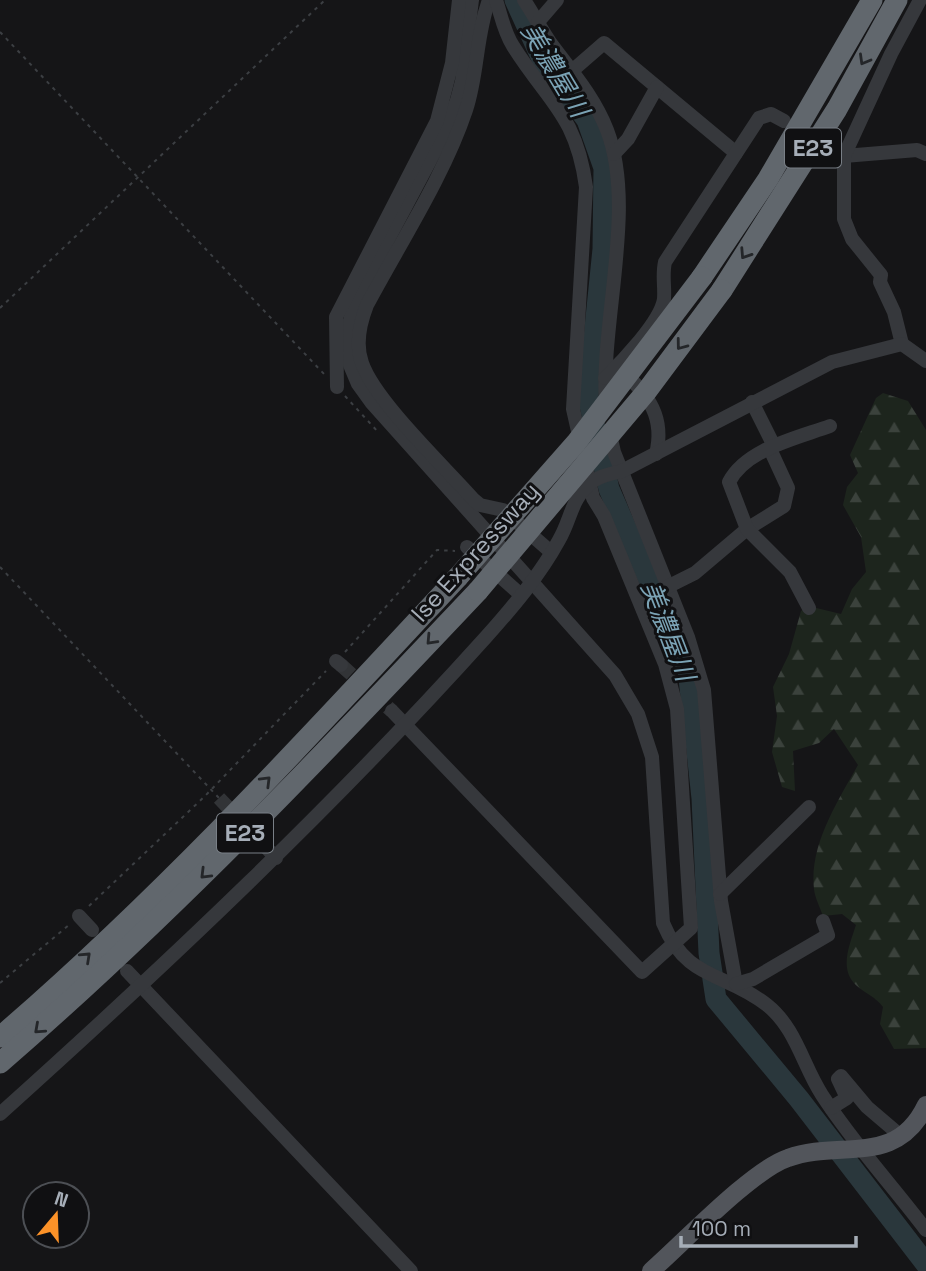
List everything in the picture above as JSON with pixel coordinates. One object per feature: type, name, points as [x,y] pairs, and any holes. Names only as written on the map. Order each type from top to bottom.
[{"type":"highway","name":"Ise Expressway","points":[[1,1035],[180,867],[315,731],[458,577],[576,443],[702,277],[768,179],[872,0]]},
{"type":"highway","name":"Ise Expressway","points":[[0,1063],[106,969],[323,755],[478,591],[646,392],[722,290],[837,109],[897,0]]},
{"type":"main road","points":[[651,1271],[767,1170],[789,1157],[814,1152],[858,1150],[889,1143],[901,1136],[919,1118],[926,1105]]},
{"type":"street","points":[[337,387],[336,317],[437,121],[452,63],[459,0]]},
{"type":"street","points":[[472,0],[462,81],[457,100],[442,138],[356,300],[348,327],[350,365],[371,402],[532,580],[615,675],[628,694],[647,736],[652,757],[663,923],[673,946],[689,964],[732,983],[778,1015],[858,1150],[926,1230]]},
{"type":"street","points":[[489,0],[467,109],[455,141],[366,305],[360,323],[361,360],[369,380],[474,500],[480,505],[503,510],[551,552]]},
{"type":"street","points":[[392,711],[642,972],[691,928],[677,709],[665,664],[592,483],[573,409],[586,187],[582,160],[561,109],[511,43],[496,0]]},
{"type":"street","points":[[524,0],[551,44],[573,70],[598,110],[614,155],[616,229],[606,378],[607,421],[619,472],[667,586],[704,690],[720,894],[732,983]]},
{"type":"street","points":[[538,22],[557,0]]},
{"type":"street","points":[[920,0],[891,54],[844,156],[844,219],[852,239],[881,275],[880,282],[894,312],[902,344],[926,361]]},
{"type":"street","points":[[573,70],[604,43],[736,153]]},
{"type":"street","points":[[614,155],[628,139],[657,87]]},
{"type":"street","points":[[606,378],[659,313],[664,299],[662,274],[665,262],[759,118],[771,114],[784,121]]},
{"type":"street","points":[[830,150],[844,156],[917,150],[926,154]]},
{"type":"street","points":[[0,1114],[141,987],[276,858],[407,725],[521,595],[562,534],[571,507],[592,483],[656,454],[832,362],[902,344]]},
{"type":"street","points":[[617,367],[642,390],[655,410],[660,438],[656,454]]},
{"type":"street","points":[[667,586],[695,573],[747,529],[784,506],[788,488],[752,402]]},
{"type":"street","points":[[809,607],[790,572],[747,529],[729,482],[736,470],[772,448],[830,426]]},
{"type":"street","points":[[467,548],[521,595]]},
{"type":"street","points":[[720,894],[809,807]]},
{"type":"street","points":[[261,842],[276,858]]},
{"type":"street","points":[[79,916],[92,930]]},
{"type":"street","points":[[732,983],[753,979],[828,936],[823,921]]},
{"type":"street","points":[[127,971],[411,1271]]},
{"type":"street","points":[[831,1108],[847,1098],[838,1079],[841,1076],[867,1107],[901,1136]]},
{"type":"path","points":[[0,308],[325,0]]},
{"type":"path","points":[[0,32],[383,437]]},
{"type":"path","points":[[0,983],[79,916],[339,663],[437,550],[459,551],[467,548]]},
{"type":"path","points":[[0,567],[219,798]]},
{"type":"green space","points":[[883,393],[908,401],[926,430],[926,1048],[894,1049],[880,1024],[883,1007],[851,980],[848,972],[847,957],[856,925],[842,914],[823,916],[815,892],[814,873],[820,840],[858,765],[834,729],[819,743],[793,751],[795,791],[782,787],[772,752],[777,716],[773,687],[789,654],[801,611],[808,606],[841,614],[852,589],[866,572],[861,537],[843,505],[847,487],[858,473],[850,455],[876,398]]},
{"type":"waterway","name":"美濃屋川","points":[[515,0],[542,59],[587,120],[604,168],[603,249],[588,397],[609,489],[688,669],[702,798],[709,953],[716,999],[799,1099],[926,1264]]},
{"type":"tunnel","points":[[341,665],[392,711]]},
{"type":"tunnel","points":[[219,798],[240,820]]}]
